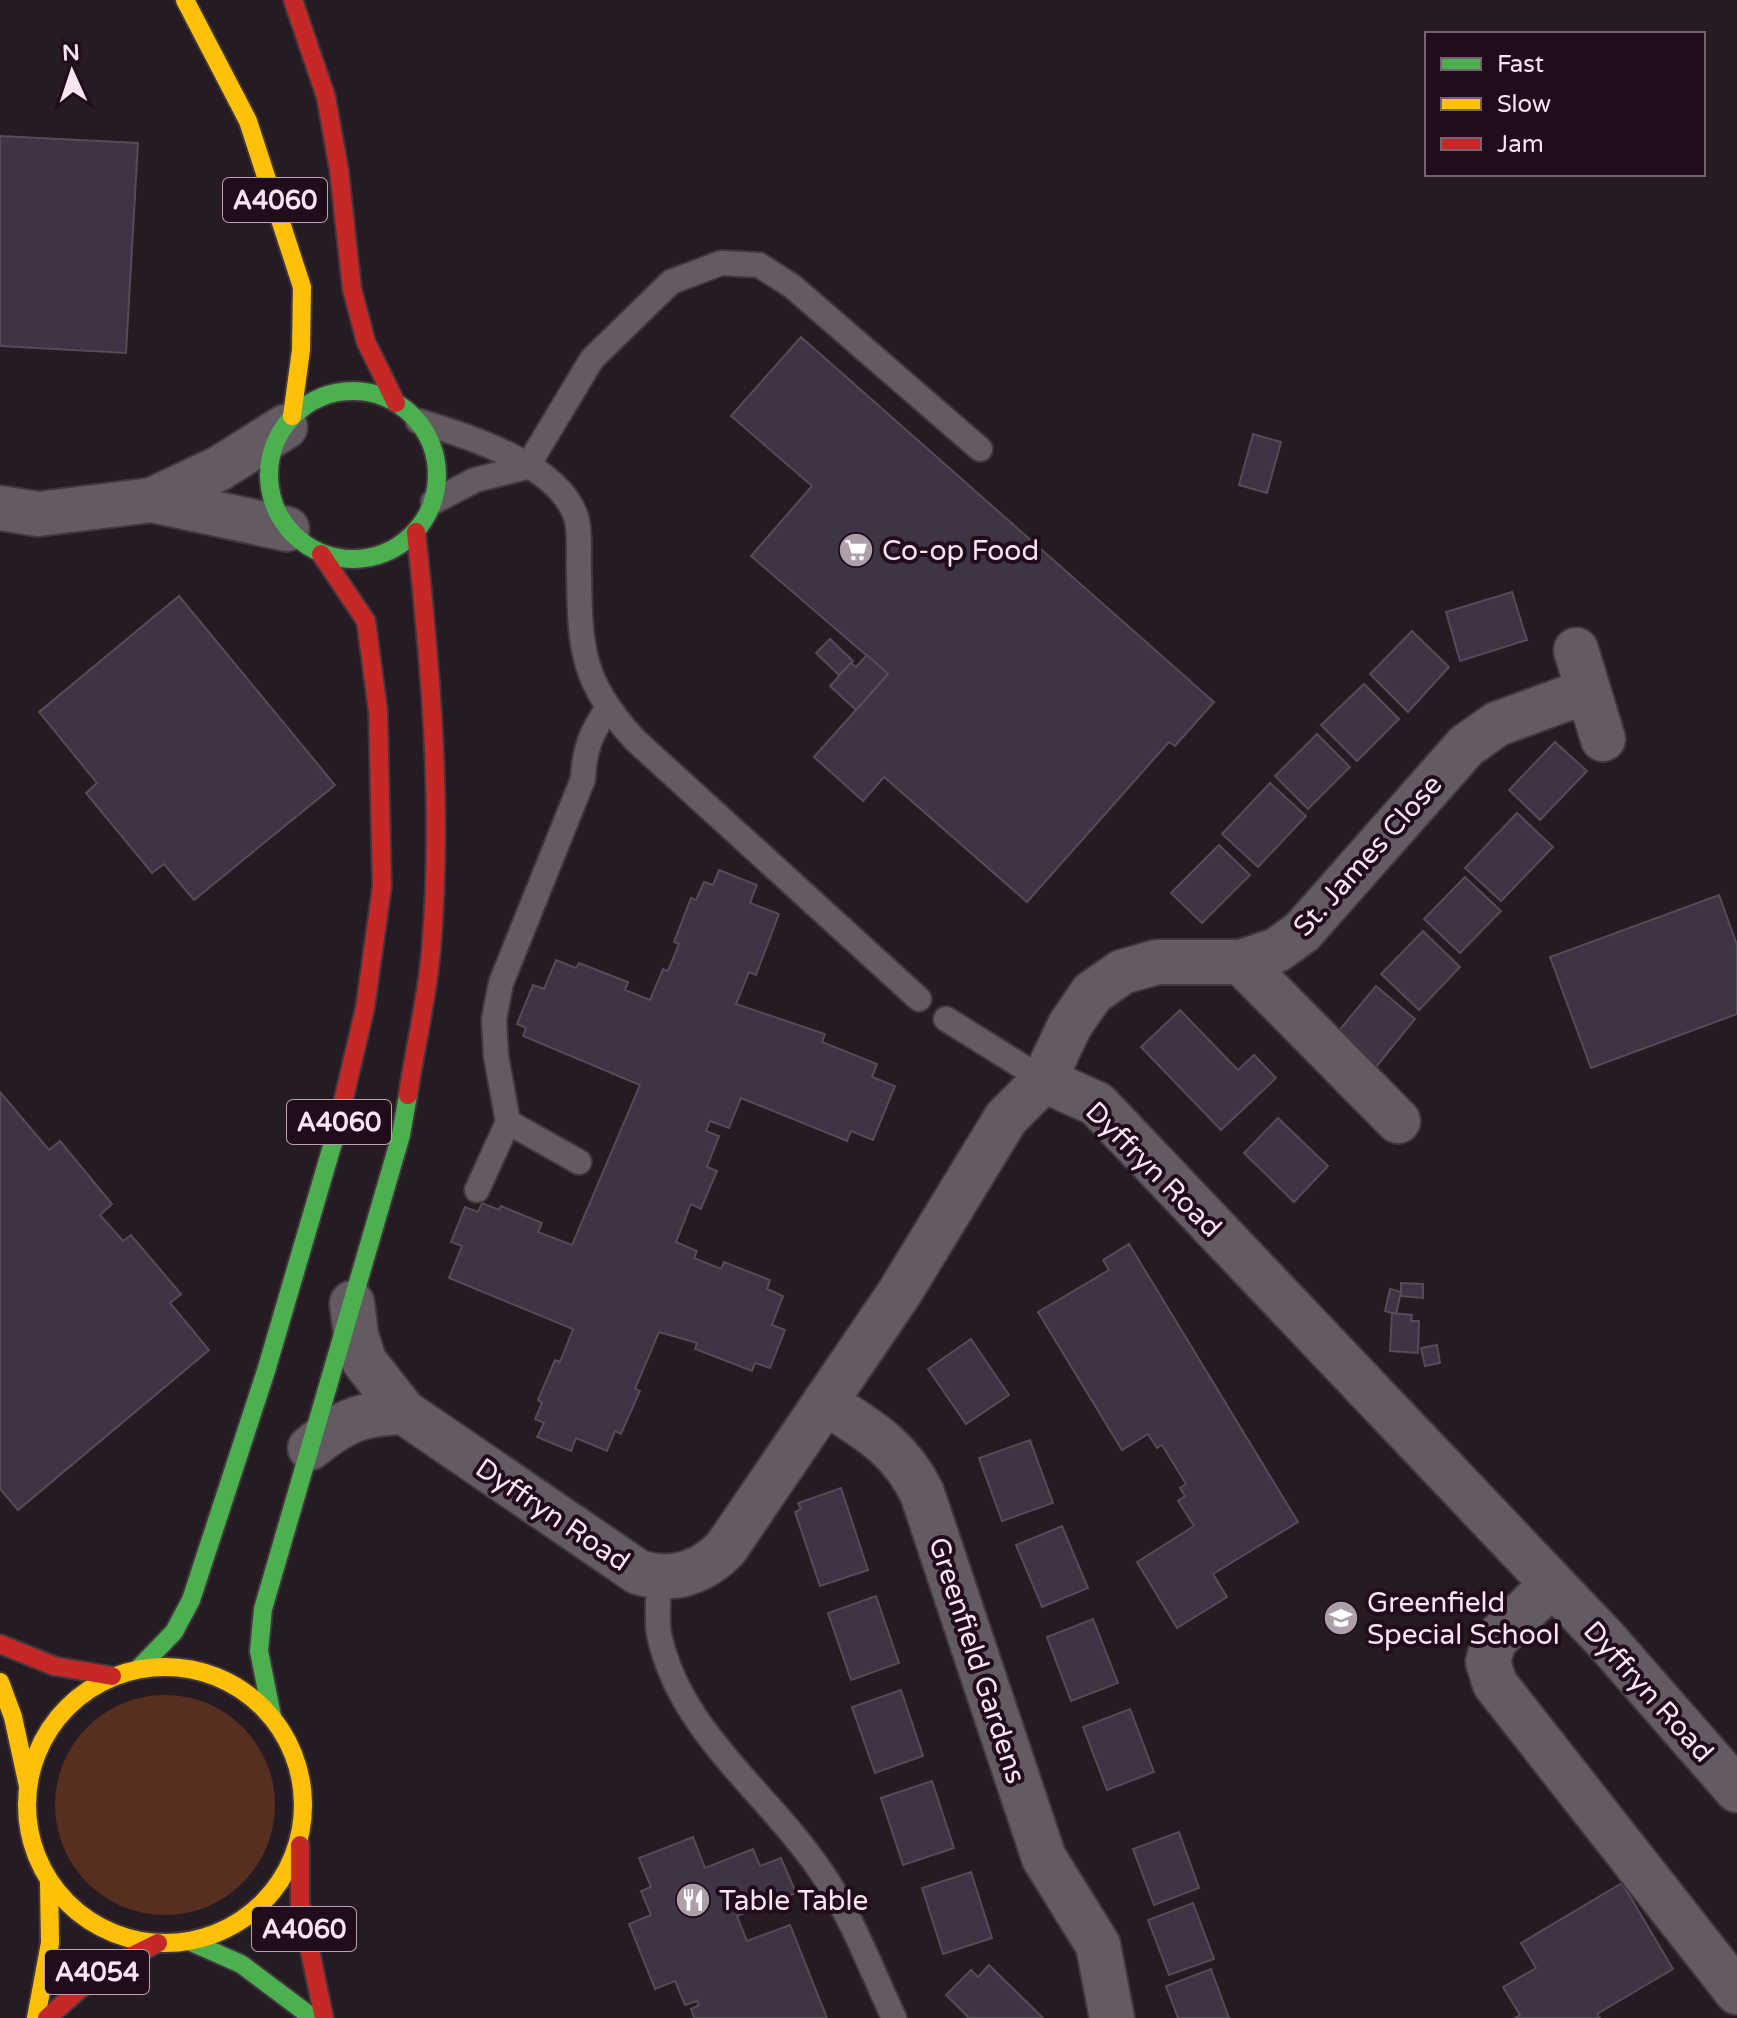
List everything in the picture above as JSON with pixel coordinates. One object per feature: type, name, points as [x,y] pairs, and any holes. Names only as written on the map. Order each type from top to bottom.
[{"type":"main road","name":"A4060","points":[[185,0],[248,121],[302,287],[301,350],[288,421]]},
{"type":"main road","name":"A4060","points":[[293,0],[326,97],[339,170],[352,289],[366,342],[396,403]]},
{"type":"main road","points":[[345,391],[374,393],[396,403],[418,421],[433,447],[437,476],[433,502],[416,532],[393,549],[365,559],[304,542],[272,503],[268,474],[273,445],[288,421],[316,399],[345,391]]},
{"type":"main road","name":"A4060","points":[[272,1716],[259,1651],[263,1609],[401,1135],[431,953],[437,818],[432,678],[416,532]]},
{"type":"main road","name":"A4060","points":[[140,1667],[160,1650],[191,1600],[271,1356],[339,1123],[365,1008],[382,887],[378,711],[366,621],[304,542]]},
{"type":"main road","points":[[0,1644],[45,1664],[80,1674],[112,1676]]},
{"type":"main road","points":[[0,1682],[13,1717],[28,1786],[30,1835],[49,1881],[85,1917],[122,1937],[158,1943],[189,1941],[239,1922],[271,1895],[293,1859],[300,1839],[303,1817],[300,1772],[294,1753],[272,1716],[236,1686],[212,1675],[169,1666],[140,1667],[112,1676],[79,1697],[55,1721],[41,1744],[28,1786]]},
{"type":"main road","name":"A4060","points":[[300,1839],[300,1903],[324,2018]]},
{"type":"main road","name":"A4054","points":[[36,2018],[50,1943],[49,1881]]},
{"type":"main road","name":"A4060","points":[[189,1941],[241,1964],[313,2018]]},
{"type":"main road","name":"A4054","points":[[47,2018],[88,1978],[117,1958],[158,1943]]},
{"type":"street","points":[[0,508],[38,514],[152,500],[220,468],[288,421]]},
{"type":"street","points":[[152,500],[304,542]]},
{"type":"street","name":"St. James Close","points":[[1044,1080],[1070,1025],[1092,993],[1122,972],[1157,962],[1241,962],[1277,950],[1302,932],[1466,746],[1581,671],[1603,739]]},
{"type":"street","points":[[1241,962],[1398,1121]]},
{"type":"street","name":"Dyffryn Road","points":[[352,1303],[356,1335],[364,1361],[404,1412],[638,1572],[659,1579],[711,1563],[726,1548],[900,1292],[1006,1118],[1044,1080],[1097,1104],[1552,1584],[1737,1790]]},
{"type":"street","name":"Greenfield Gardens","points":[[825,1402],[890,1445],[909,1465],[922,1493],[1044,1858],[1098,1945],[1112,2018]]},
{"type":"street","points":[[310,1448],[337,1425],[372,1413],[404,1412]]},
{"type":"street","points":[[1552,1584],[1494,1641],[1488,1662],[1495,1684],[1737,1992]]},
{"type":"lane","points":[[433,502],[475,480],[527,467],[592,359],[671,282],[721,263],[759,265],[792,286],[980,449]]},
{"type":"lane","points":[[418,421],[481,440],[527,467],[564,497],[576,517],[583,642],[592,684],[607,709],[635,740],[919,999]]},
{"type":"lane","points":[[477,1190],[508,1122],[495,1044],[494,1019],[501,983],[583,779],[584,754],[591,732],[607,709]]},
{"type":"lane","points":[[946,1019],[1044,1080]]},
{"type":"lane","points":[[508,1122],[579,1162]]},
{"type":"lane","points":[[659,1579],[659,1633],[680,1691],[718,1749],[776,1812],[822,1871],[894,2018]]},
{"type":"shaded area","points":[[165,1695],[207,1704],[226,1714],[242,1728],[256,1744],[266,1763],[275,1805],[266,1847],[256,1866],[242,1882],[226,1896],[207,1906],[165,1915],[123,1906],[104,1896],[88,1882],[74,1866],[64,1847],[55,1805],[64,1763],[74,1744],[88,1728],[104,1714],[123,1704]]},
{"type":"building","points":[[0,136],[138,143],[126,353],[0,346]]},
{"type":"building","points":[[801,337],[1214,702],[1175,746],[1169,742],[1027,902],[884,777],[863,801],[814,757],[888,674],[751,556],[812,486],[731,416]]},
{"type":"building","points":[[1253,434],[1281,442],[1267,493],[1239,485]]},
{"type":"building","points":[[1512,592],[1527,640],[1460,661],[1446,612]]},
{"type":"building","points":[[179,596],[335,785],[194,900],[164,864],[152,873],[86,793],[97,783],[39,712]]},
{"type":"building","points":[[1412,631],[1449,667],[1408,712],[1370,674]]},
{"type":"building","points":[[830,639],[853,661],[839,675],[816,653]]},
{"type":"building","points":[[867,655],[888,674],[856,710],[830,686],[851,663],[856,667]]},
{"type":"building","points":[[1364,684],[1399,719],[1357,761],[1321,725]]},
{"type":"building","points":[[1317,734],[1350,767],[1308,809],[1275,776]]},
{"type":"building","points":[[1555,742],[1587,771],[1540,820],[1509,790]]},
{"type":"building","points":[[1270,783],[1306,816],[1258,867],[1222,834]]},
{"type":"building","points":[[1517,813],[1553,847],[1501,901],[1465,868]]},
{"type":"building","points":[[1219,845],[1250,875],[1202,923],[1171,893]]},
{"type":"building","points":[[719,870],[757,885],[750,903],[779,914],[756,975],[749,972],[736,1004],[825,1034],[822,1042],[877,1064],[872,1077],[895,1086],[873,1140],[851,1131],[847,1141],[741,1098],[729,1128],[710,1121],[706,1131],[719,1136],[707,1167],[717,1171],[701,1209],[691,1204],[676,1242],[697,1251],[694,1258],[721,1269],[724,1262],[770,1280],[767,1289],[783,1296],[772,1325],[785,1330],[770,1368],[755,1363],[752,1371],[695,1349],[697,1343],[659,1332],[635,1389],[640,1391],[621,1434],[615,1431],[607,1451],[576,1438],[571,1451],[537,1437],[544,1423],[535,1419],[542,1403],[538,1400],[555,1360],[560,1362],[573,1329],[449,1278],[462,1246],[451,1242],[465,1207],[478,1212],[482,1203],[499,1210],[501,1206],[542,1223],[538,1232],[572,1245],[640,1085],[523,1036],[526,1028],[517,1024],[533,985],[544,989],[556,960],[576,968],[579,963],[628,982],[625,990],[650,1000],[663,969],[668,971],[679,944],[674,942],[691,898],[696,900],[704,882],[713,885]]},
{"type":"building","points":[[1465,877],[1501,911],[1460,953],[1424,919]]},
{"type":"building","points":[[1719,895],[1737,945],[1737,1014],[1591,1068],[1550,957]]},
{"type":"building","points":[[1423,931],[1460,967],[1419,1010],[1381,974]]},
{"type":"building","points":[[1376,986],[1415,1019],[1376,1067],[1336,1034]]},
{"type":"building","points":[[1180,1010],[1238,1070],[1254,1055],[1276,1078],[1221,1130],[1141,1047]]},
{"type":"building","points":[[0,1092],[49,1150],[60,1141],[112,1204],[100,1215],[123,1241],[131,1235],[181,1294],[170,1303],[209,1350],[18,1510],[0,1489]]},
{"type":"building","points":[[1278,1118],[1328,1166],[1294,1202],[1244,1153]]},
{"type":"building","points":[[1129,1244],[1298,1522],[1213,1574],[1227,1597],[1177,1628],[1137,1562],[1194,1526],[1178,1501],[1185,1496],[1180,1488],[1186,1484],[1162,1445],[1157,1448],[1148,1434],[1122,1450],[1038,1312],[1109,1270],[1103,1260]]},
{"type":"building","points":[[1401,1283],[1423,1284],[1423,1298],[1401,1296]]},
{"type":"building","points":[[1390,1289],[1401,1292],[1396,1314],[1385,1311]]},
{"type":"building","points":[[1392,1313],[1412,1315],[1411,1321],[1419,1321],[1418,1353],[1390,1351]]},
{"type":"building","points":[[971,1339],[1009,1395],[966,1424],[928,1369]]},
{"type":"building","points":[[1437,1345],[1440,1363],[1425,1366],[1421,1348]]},
{"type":"building","points":[[1030,1440],[1053,1503],[1002,1521],[979,1458]]},
{"type":"building","points":[[841,1488],[868,1570],[820,1586],[795,1512],[801,1509],[798,1503]]},
{"type":"building","points":[[1062,1526],[1088,1588],[1042,1607],[1016,1545]]},
{"type":"building","points":[[876,1596],[899,1663],[851,1680],[828,1613]]},
{"type":"building","points":[[1093,1619],[1118,1683],[1071,1701],[1047,1637]]},
{"type":"building","points":[[901,1690],[923,1756],[875,1773],[852,1707]]},
{"type":"building","points":[[1130,1709],[1154,1772],[1107,1790],[1083,1727]]},
{"type":"building","points":[[932,1781],[954,1848],[903,1865],[881,1798]]},
{"type":"building","points":[[1179,1832],[1199,1888],[1154,1905],[1133,1849]]},
{"type":"building","points":[[693,1837],[705,1868],[753,1849],[760,1866],[781,1858],[796,1893],[737,1916],[747,1941],[790,1925],[827,2018],[694,2018],[691,2009],[699,2005],[697,2001],[685,2005],[675,1981],[655,1989],[629,1924],[651,1915],[641,1891],[651,1887],[639,1858]]},
{"type":"building","points":[[971,1872],[992,1938],[943,1954],[922,1888]]},
{"type":"building","points":[[1622,1883],[1673,1969],[1597,2014],[1600,2018],[1515,2018],[1520,2015],[1503,1987],[1536,1968],[1521,1943]]},
{"type":"building","points":[[1193,1903],[1214,1959],[1169,1975],[1148,1920]]},
{"type":"building","points":[[989,1965],[1043,2018],[969,2018],[946,1995],[971,1970],[978,1977]]},
{"type":"building","points":[[1211,1969],[1229,2018],[1178,2018],[1166,1986]]},
{"type":"traffic: fast","points":[[353,391],[385,397],[412,416],[431,443],[437,475],[431,507],[412,534],[385,553],[353,559],[321,553],[294,534],[275,507],[269,475],[275,443],[294,416],[321,397],[353,391]]},
{"type":"traffic: fast","points":[[272,1716],[259,1651],[263,1609],[401,1135],[408,1095]]},
{"type":"traffic: fast","points":[[140,1667],[174,1632],[191,1600],[266,1371],[335,1136]]},
{"type":"traffic: fast","points":[[189,1941],[241,1964],[313,2018]]},
{"type":"traffic: slow","points":[[185,0],[248,121],[302,287],[301,350],[292,416]]},
{"type":"traffic: slow","points":[[165,1667],[192,1670],[218,1678],[242,1690],[263,1707],[280,1728],[292,1752],[300,1778],[303,1805],[300,1832],[292,1858],[280,1882],[263,1903],[242,1920],[218,1932],[192,1940],[165,1943],[138,1940],[112,1932],[88,1920],[67,1903],[50,1882],[38,1858],[30,1832],[27,1805],[30,1778],[38,1752],[50,1728],[67,1707],[88,1690],[112,1678],[138,1670],[165,1667]]},
{"type":"traffic: slow","points":[[0,1682],[13,1717],[28,1786]]},
{"type":"traffic: slow","points":[[36,2018],[50,1943],[49,1881]]},
{"type":"traffic: jam","points":[[293,0],[326,97],[339,170],[352,289],[366,342],[396,403]]},
{"type":"traffic: jam","points":[[408,1095],[429,969],[436,846],[431,689],[416,532]]},
{"type":"traffic: jam","points":[[321,554],[366,621],[378,711],[382,887],[365,1008],[335,1136]]},
{"type":"traffic: jam","points":[[0,1644],[54,1666],[112,1676]]},
{"type":"traffic: jam","points":[[300,1845],[300,1903],[324,2018]]},
{"type":"traffic: jam","points":[[47,2018],[98,1973],[158,1943]]},
{"type":"place","name":"Co-op Food","points":[[856,550]]},
{"type":"place","name":"Greenfield Special School","points":[[1341,1618]]},
{"type":"place","name":"Table Table","points":[[693,1900]]}]
